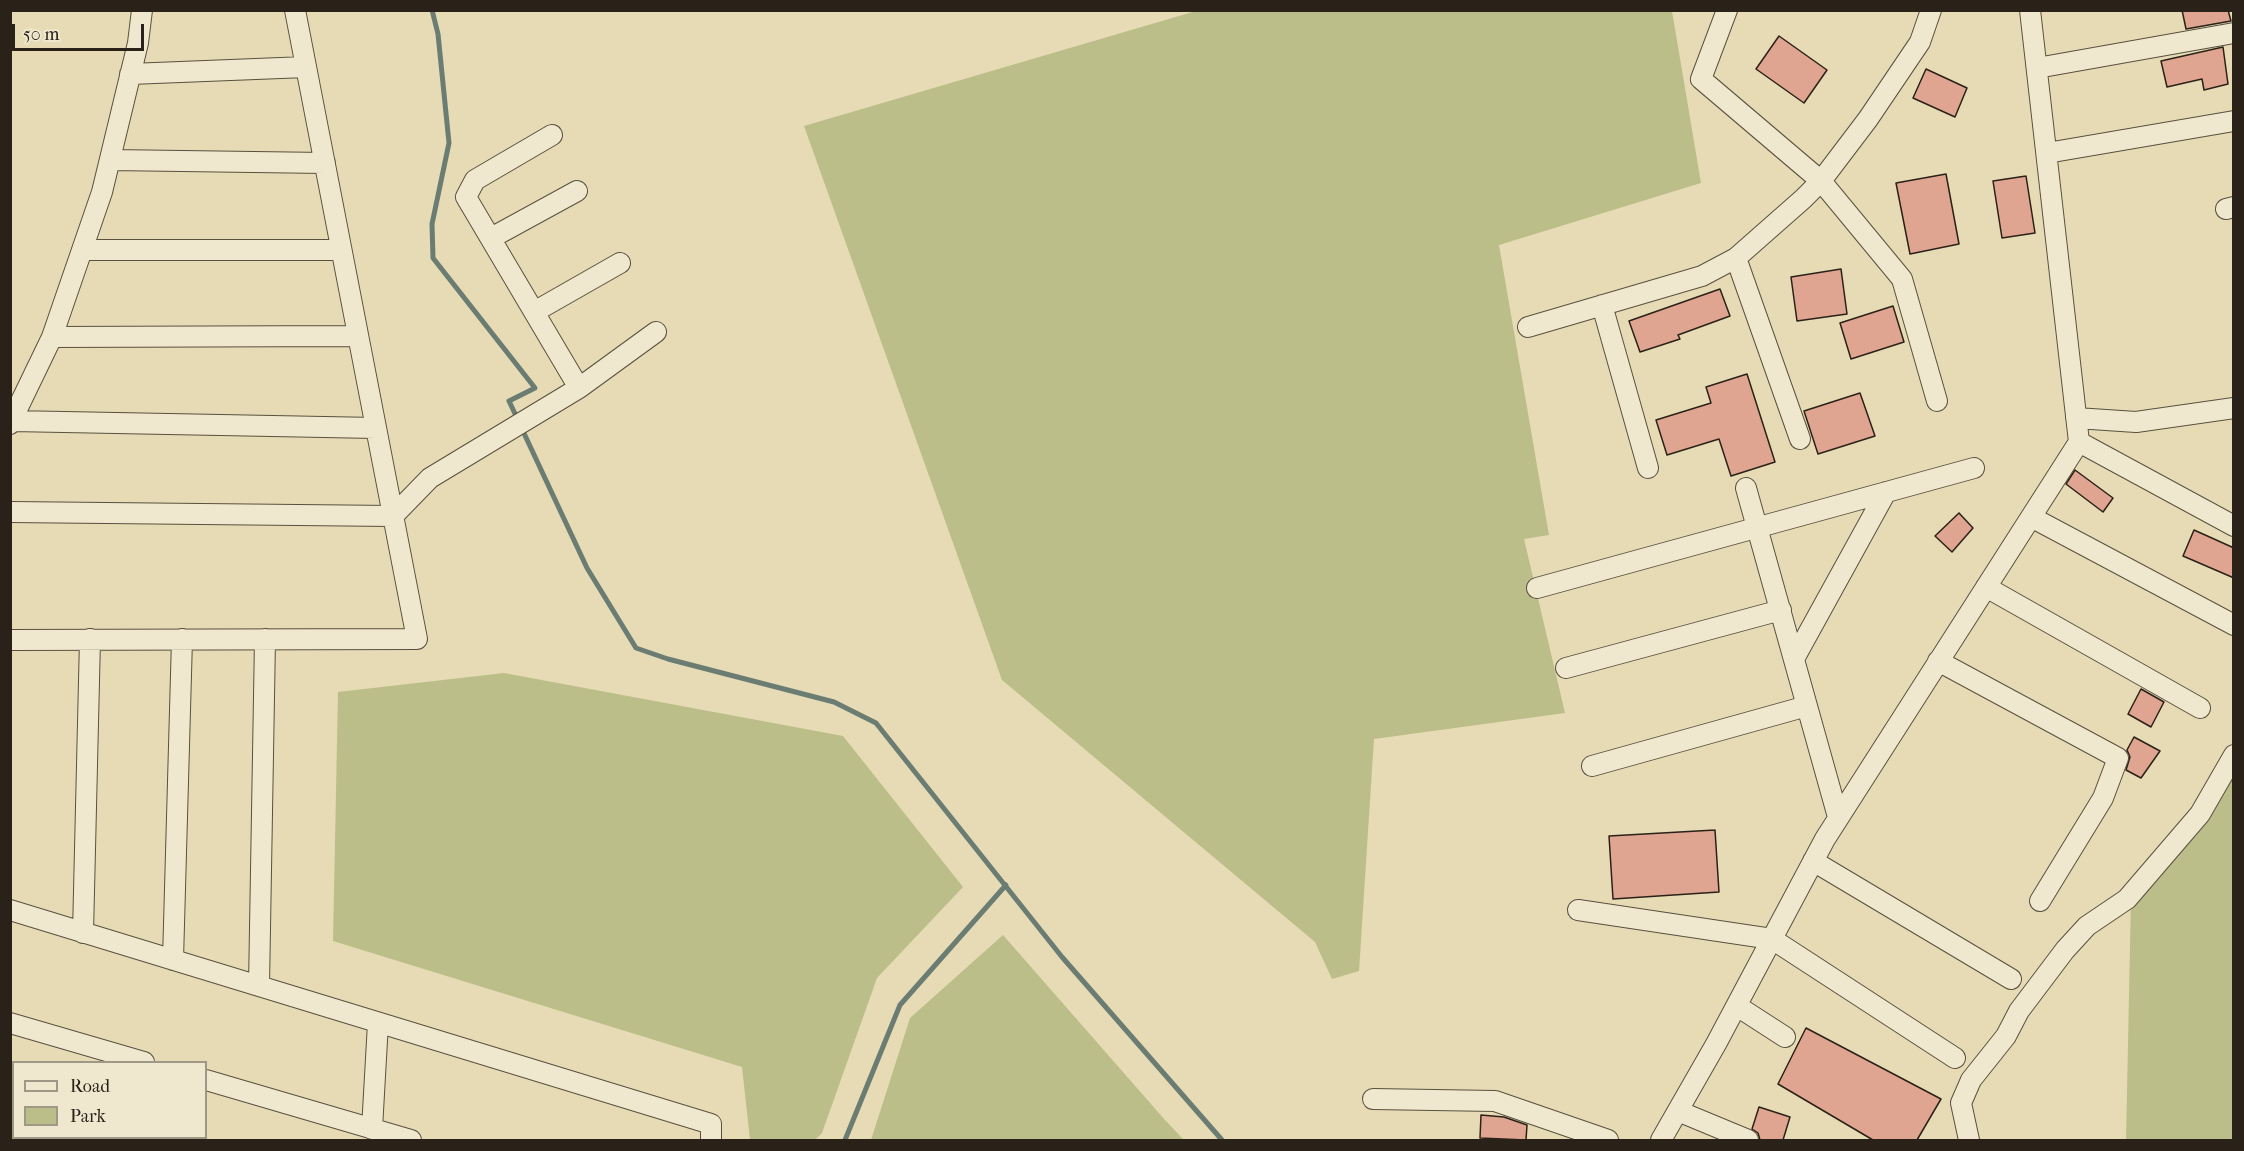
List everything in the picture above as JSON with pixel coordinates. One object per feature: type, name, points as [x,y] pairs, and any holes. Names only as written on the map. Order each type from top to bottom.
[{"type":"street","points":[[142,10],[130,74],[102,192],[52,337],[11,422],[376,428]]},
{"type":"street","points":[[10,640],[417,639],[295,10]]},
{"type":"street","points":[[1727,10],[1701,79],[1821,181],[1902,279],[1937,401]]},
{"type":"street","points":[[1528,327],[1702,276],[1736,258],[1821,181],[1868,119],[1920,42],[1931,10]]},
{"type":"street","points":[[1661,1140],[1737,1006],[1838,817],[2079,442],[2030,10]]},
{"type":"street","points":[[2037,68],[2234,33]]},
{"type":"street","points":[[130,74],[306,67]]},
{"type":"street","points":[[2047,153],[2234,121]]},
{"type":"street","points":[[552,135],[475,180],[466,197],[579,388]]},
{"type":"street","points":[[110,160],[325,163]]},
{"type":"street","points":[[491,238],[577,190]]},
{"type":"street","points":[[82,250],[341,250]]},
{"type":"street","points":[[1736,258],[1800,439]]},
{"type":"street","points":[[534,312],[620,263]]},
{"type":"street","points":[[1602,306],[1648,468]]},
{"type":"street","points":[[10,512],[393,516],[430,478],[579,388],[656,333]]},
{"type":"street","points":[[52,337],[358,336]]},
{"type":"street","points":[[2076,418],[2136,423],[2234,408]]},
{"type":"street","points":[[2079,442],[2234,526]]},
{"type":"street","points":[[1537,588],[1974,468]]},
{"type":"street","points":[[1746,488],[1838,817]]},
{"type":"street","points":[[1794,659],[1886,492]]},
{"type":"street","points":[[2031,517],[2234,625]]},
{"type":"street","points":[[1986,587],[2200,708]]},
{"type":"street","points":[[1566,668],[1781,610]]},
{"type":"street","points":[[83,933],[90,639]]},
{"type":"street","points":[[173,960],[182,639]]},
{"type":"street","points":[[259,986],[265,639]]},
{"type":"street","points":[[1938,661],[2118,758],[2103,798],[2040,901]]},
{"type":"street","points":[[1593,766],[1807,706]]},
{"type":"street","points":[[1969,1140],[1961,1103],[1971,1080],[2006,1036],[2019,1011],[2065,950],[2087,926],[2127,899],[2200,814],[2234,754]]},
{"type":"street","points":[[1813,861],[2011,979]]},
{"type":"street","points":[[10,910],[711,1124],[711,1140]]},
{"type":"street","points":[[1578,910],[1772,939],[1955,1058]]},
{"type":"street","points":[[1737,1006],[1785,1037]]},
{"type":"street","points":[[10,1023],[141,1061]]},
{"type":"street","points":[[372,1129],[378,1023]]},
{"type":"street","points":[[207,1080],[411,1140]]},
{"type":"street","points":[[1373,1099],[1495,1101],[1608,1140]]},
{"type":"street","points":[[1678,1111],[1748,1140]]},
{"type":"green space","points":[[1196,11],[1672,11],[1701,183],[1499,245],[1549,535],[1524,539],[1565,713],[1374,739],[1359,971],[1332,979],[1315,942],[1002,680],[804,126]]},
{"type":"green space","points":[[504,673],[843,736],[963,887],[877,978],[822,1133],[815,1140],[750,1140],[742,1067],[333,941],[338,692]]},
{"type":"green space","points":[[2233,760],[2233,1140],[2126,1140],[2131,897]]},
{"type":"green space","points":[[1003,935],[1184,1140],[871,1140],[910,1018]]},
{"type":"building","points":[[2182,10],[2228,10],[2231,21],[2186,29]]},
{"type":"building","points":[[1779,36],[1827,70],[1804,103],[1756,69]]},
{"type":"building","points":[[2223,47],[2228,84],[2204,90],[2202,79],[2167,87],[2161,61]]},
{"type":"building","points":[[1926,69],[1967,88],[1955,117],[1913,98]]},
{"type":"building","points":[[1946,174],[1959,244],[1910,254],[1896,183]]},
{"type":"building","points":[[2026,176],[2035,233],[2002,238],[1993,181]]},
{"type":"building","points":[[1841,269],[1847,314],[1797,321],[1791,277]]},
{"type":"building","points":[[1720,289],[1730,316],[1678,335],[1680,339],[1640,352],[1629,321]]},
{"type":"building","points":[[1893,306],[1904,342],[1851,359],[1840,323]]},
{"type":"building","points":[[1747,374],[1775,462],[1731,476],[1719,439],[1667,455],[1656,420],[1711,403],[1706,387]]},
{"type":"building","points":[[1860,393],[1875,436],[1818,454],[1804,411]]},
{"type":"building","points":[[2075,470],[2113,498],[2103,512],[2066,484]]},
{"type":"building","points":[[1959,513],[1973,528],[1952,552],[1935,536]]},
{"type":"building","points":[[2194,530],[2234,548],[2234,578],[2183,556]]},
{"type":"building","points":[[2141,689],[2164,702],[2151,727],[2128,714]]},
{"type":"building","points":[[2134,737],[2160,751],[2141,778],[2126,770],[2130,757],[2127,750]]},
{"type":"building","points":[[1715,830],[1719,892],[1613,899],[1609,836]]},
{"type":"building","points":[[1806,1028],[1941,1099],[1917,1140],[1873,1140],[1778,1084]]},
{"type":"building","points":[[1759,1107],[1790,1117],[1783,1140],[1760,1140],[1758,1133],[1752,1129]]},
{"type":"building","points":[[1481,1115],[1504,1117],[1527,1125],[1526,1140],[1480,1138]]},
{"type":"waterway","points":[[432,10],[438,34],[449,143],[432,224],[433,258],[535,388],[509,401],[518,420]]},
{"type":"waterway","points":[[522,429],[587,568],[636,648],[668,659],[834,702],[876,723],[1062,957],[1222,1140]]},
{"type":"waterway","points":[[845,1140],[900,1005],[1006,885]]}]
